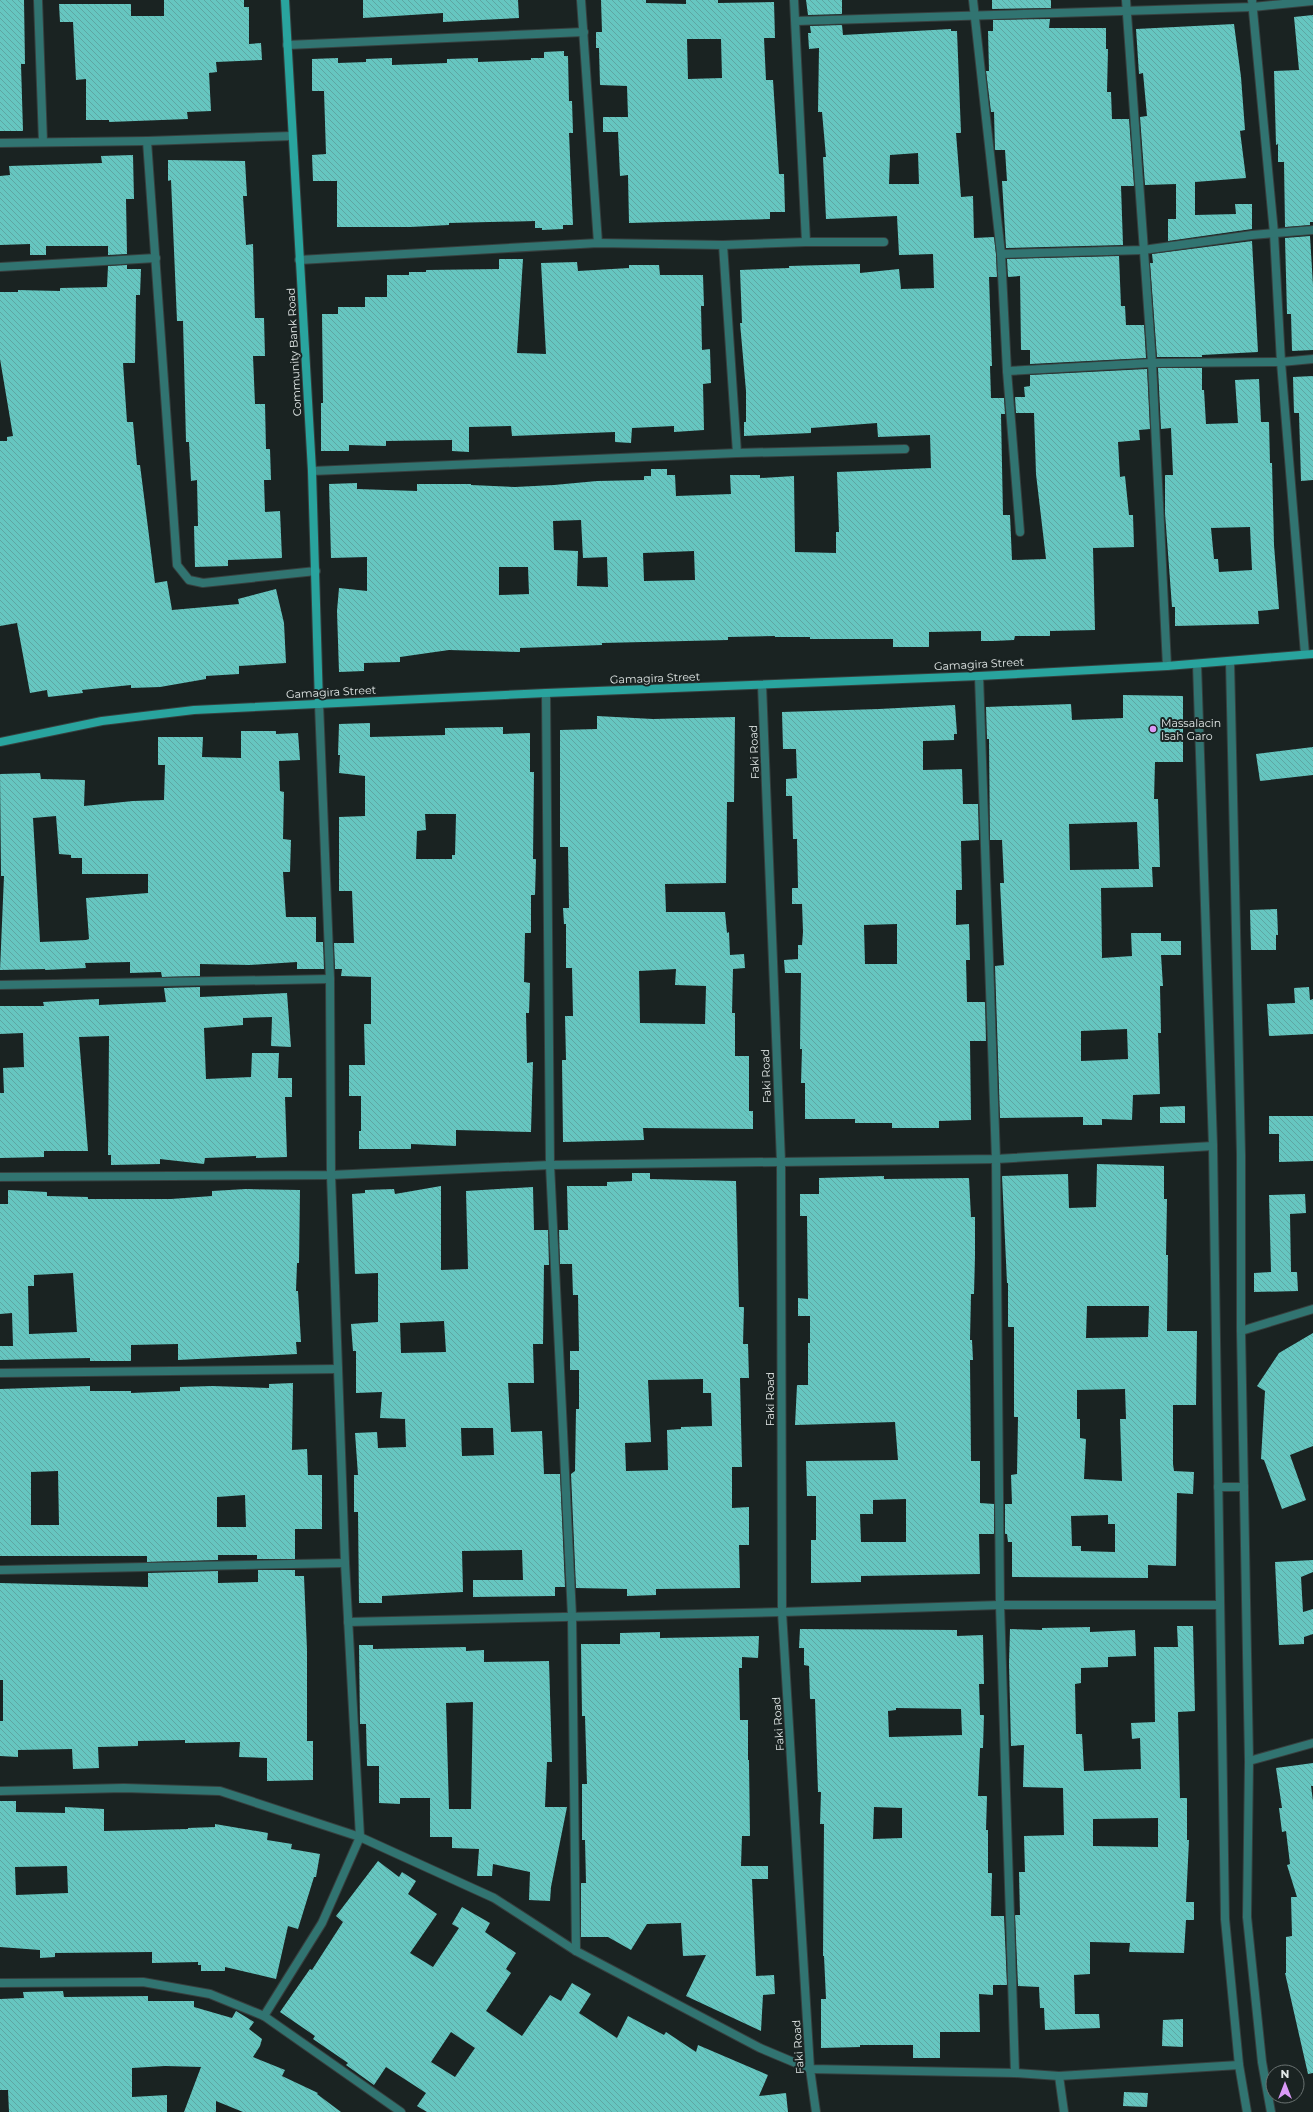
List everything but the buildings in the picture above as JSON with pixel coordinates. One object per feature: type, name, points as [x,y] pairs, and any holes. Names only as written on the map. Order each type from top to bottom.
[{"type":"street","points":[[38,0],[43,142]]},
{"type":"street","name":"Community Bank Road","points":[[285,0],[312,472],[319,704]]},
{"type":"street","points":[[581,0],[598,243]]},
{"type":"street","points":[[794,0],[806,242]]},
{"type":"street","points":[[973,0],[1001,254],[1007,371],[1020,532]]},
{"type":"street","points":[[1126,0],[1152,363],[1167,666]]},
{"type":"street","points":[[796,21],[974,17],[1313,1]]},
{"type":"street","points":[[1252,4],[1274,233],[1281,362],[1309,654]]},
{"type":"street","points":[[287,45],[584,32]]},
{"type":"street","points":[[0,143],[147,141],[292,136]]},
{"type":"street","points":[[147,141],[177,565],[189,580],[203,583],[316,571]]},
{"type":"street","points":[[1001,254],[1143,250],[1274,233],[1313,230]]},
{"type":"street","points":[[299,260],[598,243],[723,245],[806,242],[884,242]]},
{"type":"street","points":[[723,245],[737,453]]},
{"type":"street","points":[[0,266],[156,258]]},
{"type":"street","points":[[1007,371],[1152,363],[1281,362],[1313,359]]},
{"type":"street","points":[[312,472],[737,453],[905,449]]},
{"type":"street","name":"Gamagira Street","points":[[0,742],[102,721],[194,710],[546,693],[979,676],[1197,664],[1309,654]]},
{"type":"street","points":[[1230,661],[1241,1155],[1241,1331],[1249,1761],[1247,1918],[1262,2062],[1271,2112]]},
{"type":"street","points":[[1197,664],[1213,1146],[1225,1919],[1239,2065],[1247,2112]]},
{"type":"street","points":[[979,676],[996,1158],[1000,1605],[1015,2073]]},
{"type":"street","name":"Faki Road","points":[[762,685],[781,1162],[782,1612],[810,2069],[816,2112]]},
{"type":"street","points":[[546,693],[550,1165],[572,1616],[576,1951]]},
{"type":"street","points":[[264,2016],[322,1923],[360,1837],[345,1563],[332,1175],[330,979],[319,704]]},
{"type":"street","points":[[0,985],[330,979]]},
{"type":"street","points":[[0,1177],[332,1175],[550,1165],[996,1158],[1213,1146]]},
{"type":"street","points":[[1241,1331],[1313,1308]]},
{"type":"street","points":[[0,1373],[338,1369]]},
{"type":"street","points":[[1218,1487],[1244,1486]]},
{"type":"street","points":[[0,1570],[345,1563]]},
{"type":"street","points":[[348,1622],[782,1612],[1000,1605],[1219,1605]]},
{"type":"street","points":[[1249,1761],[1313,1743]]},
{"type":"street","points":[[0,1791],[124,1788],[220,1791],[360,1837],[494,1898],[576,1951],[760,2048],[810,2069],[1015,2073],[1059,2076],[1239,2065]]},
{"type":"street","points":[[0,1984],[143,1982],[210,1994],[264,2016],[401,2112]]},
{"type":"street","points":[[1059,2076],[1064,2112]]},
{"type":"place","name":"Massalacin Isah Garo","points":[[1153,729]]}]
